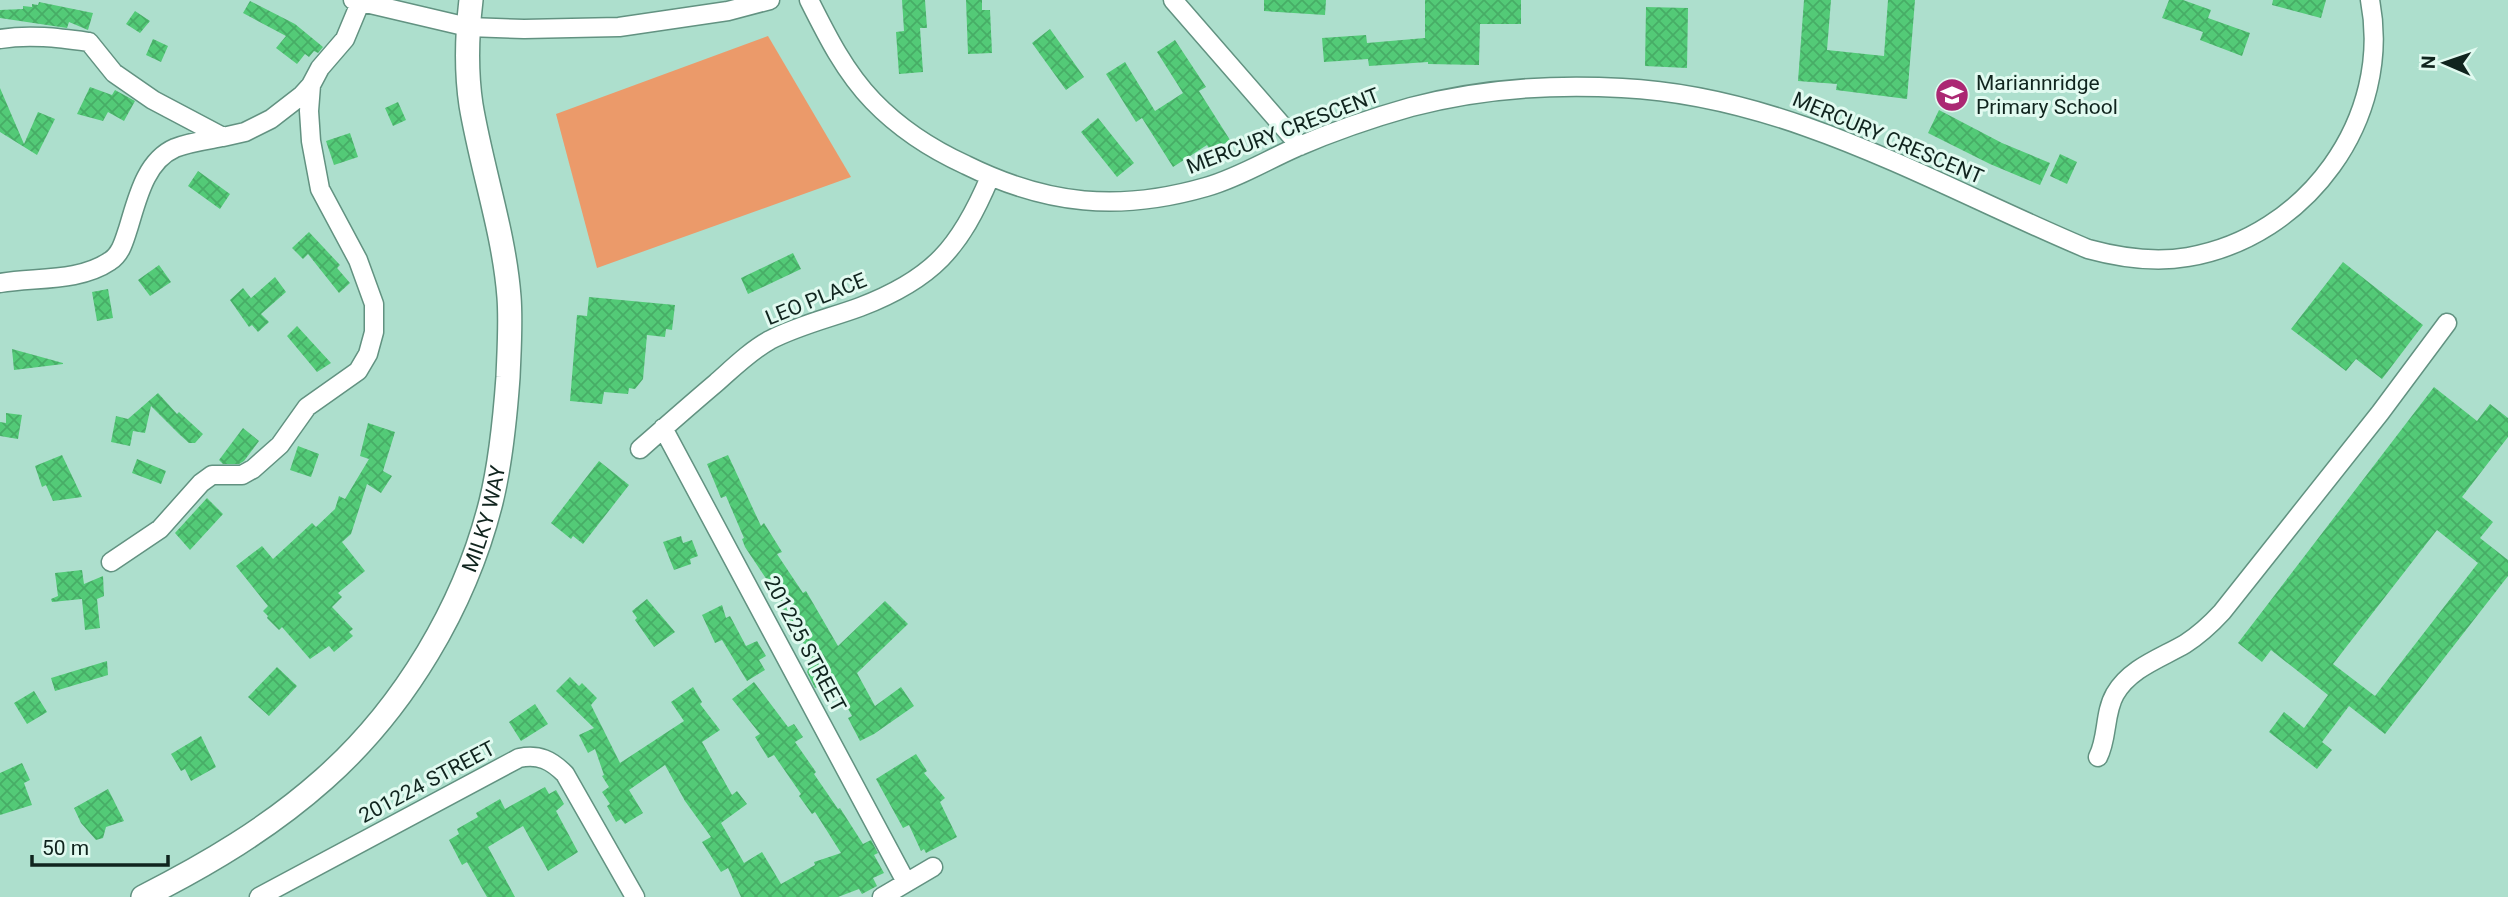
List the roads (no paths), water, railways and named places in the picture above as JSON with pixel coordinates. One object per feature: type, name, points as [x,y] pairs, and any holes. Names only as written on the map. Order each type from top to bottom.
[{"type":"street","name":"MILKY WAY","points":[[143,897],[192,872],[258,832],[324,780],[356,748],[387,711],[431,645],[472,562],[491,502],[505,422],[509,298],[499,232],[471,104],[468,27],[471,0]]},
{"type":"street","points":[[0,283],[54,278],[94,270],[112,260],[123,243],[148,171],[175,148],[245,132],[271,119],[311,85],[320,68],[345,39],[356,1],[468,27],[619,27],[728,11],[770,0]]},
{"type":"street","name":"MERCURY CRESCENT","points":[[808,0],[838,57],[872,100],[929,147],[990,177],[1037,194],[1094,202],[1169,196],[1212,186],[1300,146],[1351,126],[1413,107],[1488,92],[1584,87],[1627,88],[1722,102],[1788,119],[2088,249],[2129,259],[2188,257],[2246,239],[2300,203],[2319,185],[2355,128],[2369,85],[2374,28],[2370,0]]},
{"type":"street","points":[[1173,0],[1300,146]]},
{"type":"street","points":[[0,39],[31,36],[89,42],[114,73],[153,100],[223,137]]},
{"type":"street","points":[[111,562],[160,529],[201,483],[212,475],[233,476],[253,468],[280,445],[307,407],[358,371],[368,354],[374,332],[374,304],[358,260],[320,188],[310,141],[311,85]]},
{"type":"street","name":"LEO PLACE","points":[[640,449],[735,366],[768,341],[802,326],[860,307],[890,294],[930,271],[958,239],[975,211],[990,177]]},
{"type":"street","points":[[2098,757],[2110,705],[2120,686],[2143,667],[2193,638],[2222,612],[2380,413],[2447,323]]},
{"type":"street","name":"201225 STREET","points":[[663,429],[906,882]]},
{"type":"street","name":"201224 STREET","points":[[259,897],[525,757],[553,762],[565,774],[635,897]]},
{"type":"street","points":[[882,897],[933,867]]},
{"type":"place","name":"Mariannridge Primary School","points":[[1952,95]]}]
